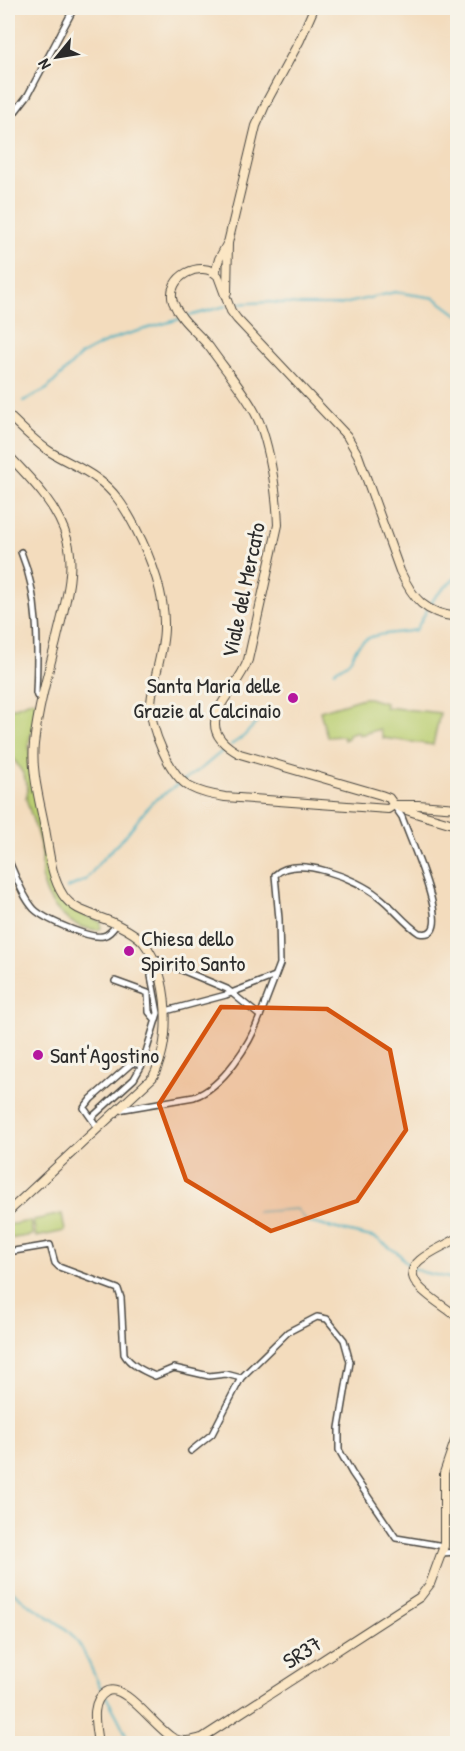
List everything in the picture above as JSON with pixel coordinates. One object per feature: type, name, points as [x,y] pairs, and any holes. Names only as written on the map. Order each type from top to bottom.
[{"type":"main road","points":[[215,273],[222,264],[256,126],[314,8]]},
{"type":"main road","points":[[198,269],[226,249]]},
{"type":"main road","points":[[226,249],[227,300]]},
{"type":"main road","points":[[198,269],[215,273],[221,282],[231,311],[246,331],[347,436],[358,455],[408,589],[415,598],[436,613],[458,617]]},
{"type":"main road","name":"Viale del Mercato","points":[[198,269],[181,276],[172,291],[172,299],[186,324],[208,345],[253,409],[262,430],[278,507],[278,525],[248,660],[239,680],[217,709],[215,715],[218,735],[228,748],[240,754],[381,795],[389,798],[394,805]]},
{"type":"main road","points":[[8,415],[48,451],[104,484],[119,499],[135,527],[161,597],[165,625],[151,711],[167,760],[182,781],[203,793],[225,797],[388,809],[394,805],[418,804],[458,808]]},
{"type":"main road","points":[[8,454],[40,490],[67,537],[70,549],[64,605],[42,698],[34,746],[34,764],[58,884],[63,896],[75,907],[117,924],[139,938],[155,966],[166,1011],[163,1052],[158,1067],[149,1082],[8,1212]]},
{"type":"main road","points":[[394,805],[408,812],[458,826]]},
{"type":"main road","points":[[458,1238],[421,1259],[413,1269],[415,1282],[420,1289],[458,1318]]},
{"type":"main road","name":"SR37","points":[[98,1743],[94,1716],[98,1700],[107,1691],[116,1689],[124,1694],[163,1732],[175,1740],[185,1742],[202,1738],[420,1597],[430,1584],[443,1550],[444,1473],[458,1432]]},
{"type":"street","points":[[8,121],[28,94],[74,8]]},
{"type":"street","points":[[21,552],[28,569],[35,610],[36,693],[42,698]]},
{"type":"street","points":[[118,1110],[194,1097],[206,1092],[214,1086],[239,1056],[260,1016],[280,964],[275,875],[291,867],[306,866],[365,887],[419,933],[424,934],[432,930],[435,918],[433,900],[402,817],[394,805]]},
{"type":"street","points":[[8,859],[32,908],[44,917],[62,926],[97,936],[108,934],[117,924]]},
{"type":"street","points":[[151,957],[232,992],[260,1016]]},
{"type":"street","points":[[91,1118],[134,1078],[142,1065],[158,1013],[151,976],[155,966]]},
{"type":"street","points":[[166,1011],[232,992],[276,976]]},
{"type":"street","points":[[115,981],[148,993],[149,1012],[156,1020]]},
{"type":"street","points":[[98,1128],[84,1108],[132,1063],[142,1065]]},
{"type":"street","points":[[8,1252],[50,1245],[55,1263],[59,1267],[118,1289],[121,1298],[124,1354],[141,1369],[155,1376],[174,1368],[209,1376],[226,1374],[241,1378]]},
{"type":"street","points":[[190,1451],[212,1434],[241,1378],[288,1332],[317,1317],[327,1319],[344,1340],[350,1362],[339,1428],[339,1450],[396,1538],[458,1552]]},
{"type":"highlighted area","points":[[221,1007],[327,1009],[390,1050],[406,1130],[357,1201],[271,1231],[186,1180],[159,1104]]},
{"type":"green space","points":[[363,698],[385,703],[385,707],[440,713],[433,745],[383,738],[380,729],[359,735],[358,732],[348,735],[348,738],[344,740],[343,736],[327,737],[320,711]]},
{"type":"green space","points":[[33,700],[38,705],[29,742],[30,765],[54,886],[68,905],[101,922],[101,928],[98,930],[77,925],[68,920],[54,905],[44,887],[42,852],[26,798],[28,790],[24,775],[8,750],[8,710]]},
{"type":"green space","points":[[62,1214],[65,1231],[36,1237],[33,1220]]},
{"type":"green space","points":[[30,1221],[33,1235],[8,1239],[8,1225]]},
{"type":"waterway","points":[[231,304],[270,302],[339,305],[395,292],[435,298],[458,315]]},
{"type":"waterway","points":[[185,317],[226,306]]},
{"type":"waterway","points":[[23,401],[47,389],[81,355],[100,345],[121,336],[180,319]]},
{"type":"waterway","points":[[430,605],[435,597],[458,575]]},
{"type":"waterway","points":[[334,671],[348,662],[358,646],[365,640],[379,635],[416,630],[427,610]]},
{"type":"waterway","points":[[231,745],[244,736],[270,708]]},
{"type":"waterway","points":[[67,888],[86,880],[152,802],[202,768],[226,748]]},
{"type":"waterway","points":[[256,1212],[297,1209],[307,1222],[376,1238],[399,1254],[409,1266],[422,1272],[458,1280]]},
{"type":"waterway","points":[[8,1586],[21,1599],[60,1624],[73,1636],[83,1651],[130,1744]]},
{"type":"place","name":"Santa Maria delle Grazie al Calcinaio","points":[[293,698]]},
{"type":"place","name":"Chiesa dello Spirito Santo","points":[[129,951]]},
{"type":"place","name":"Sant'Agostino","points":[[38,1055]]}]
